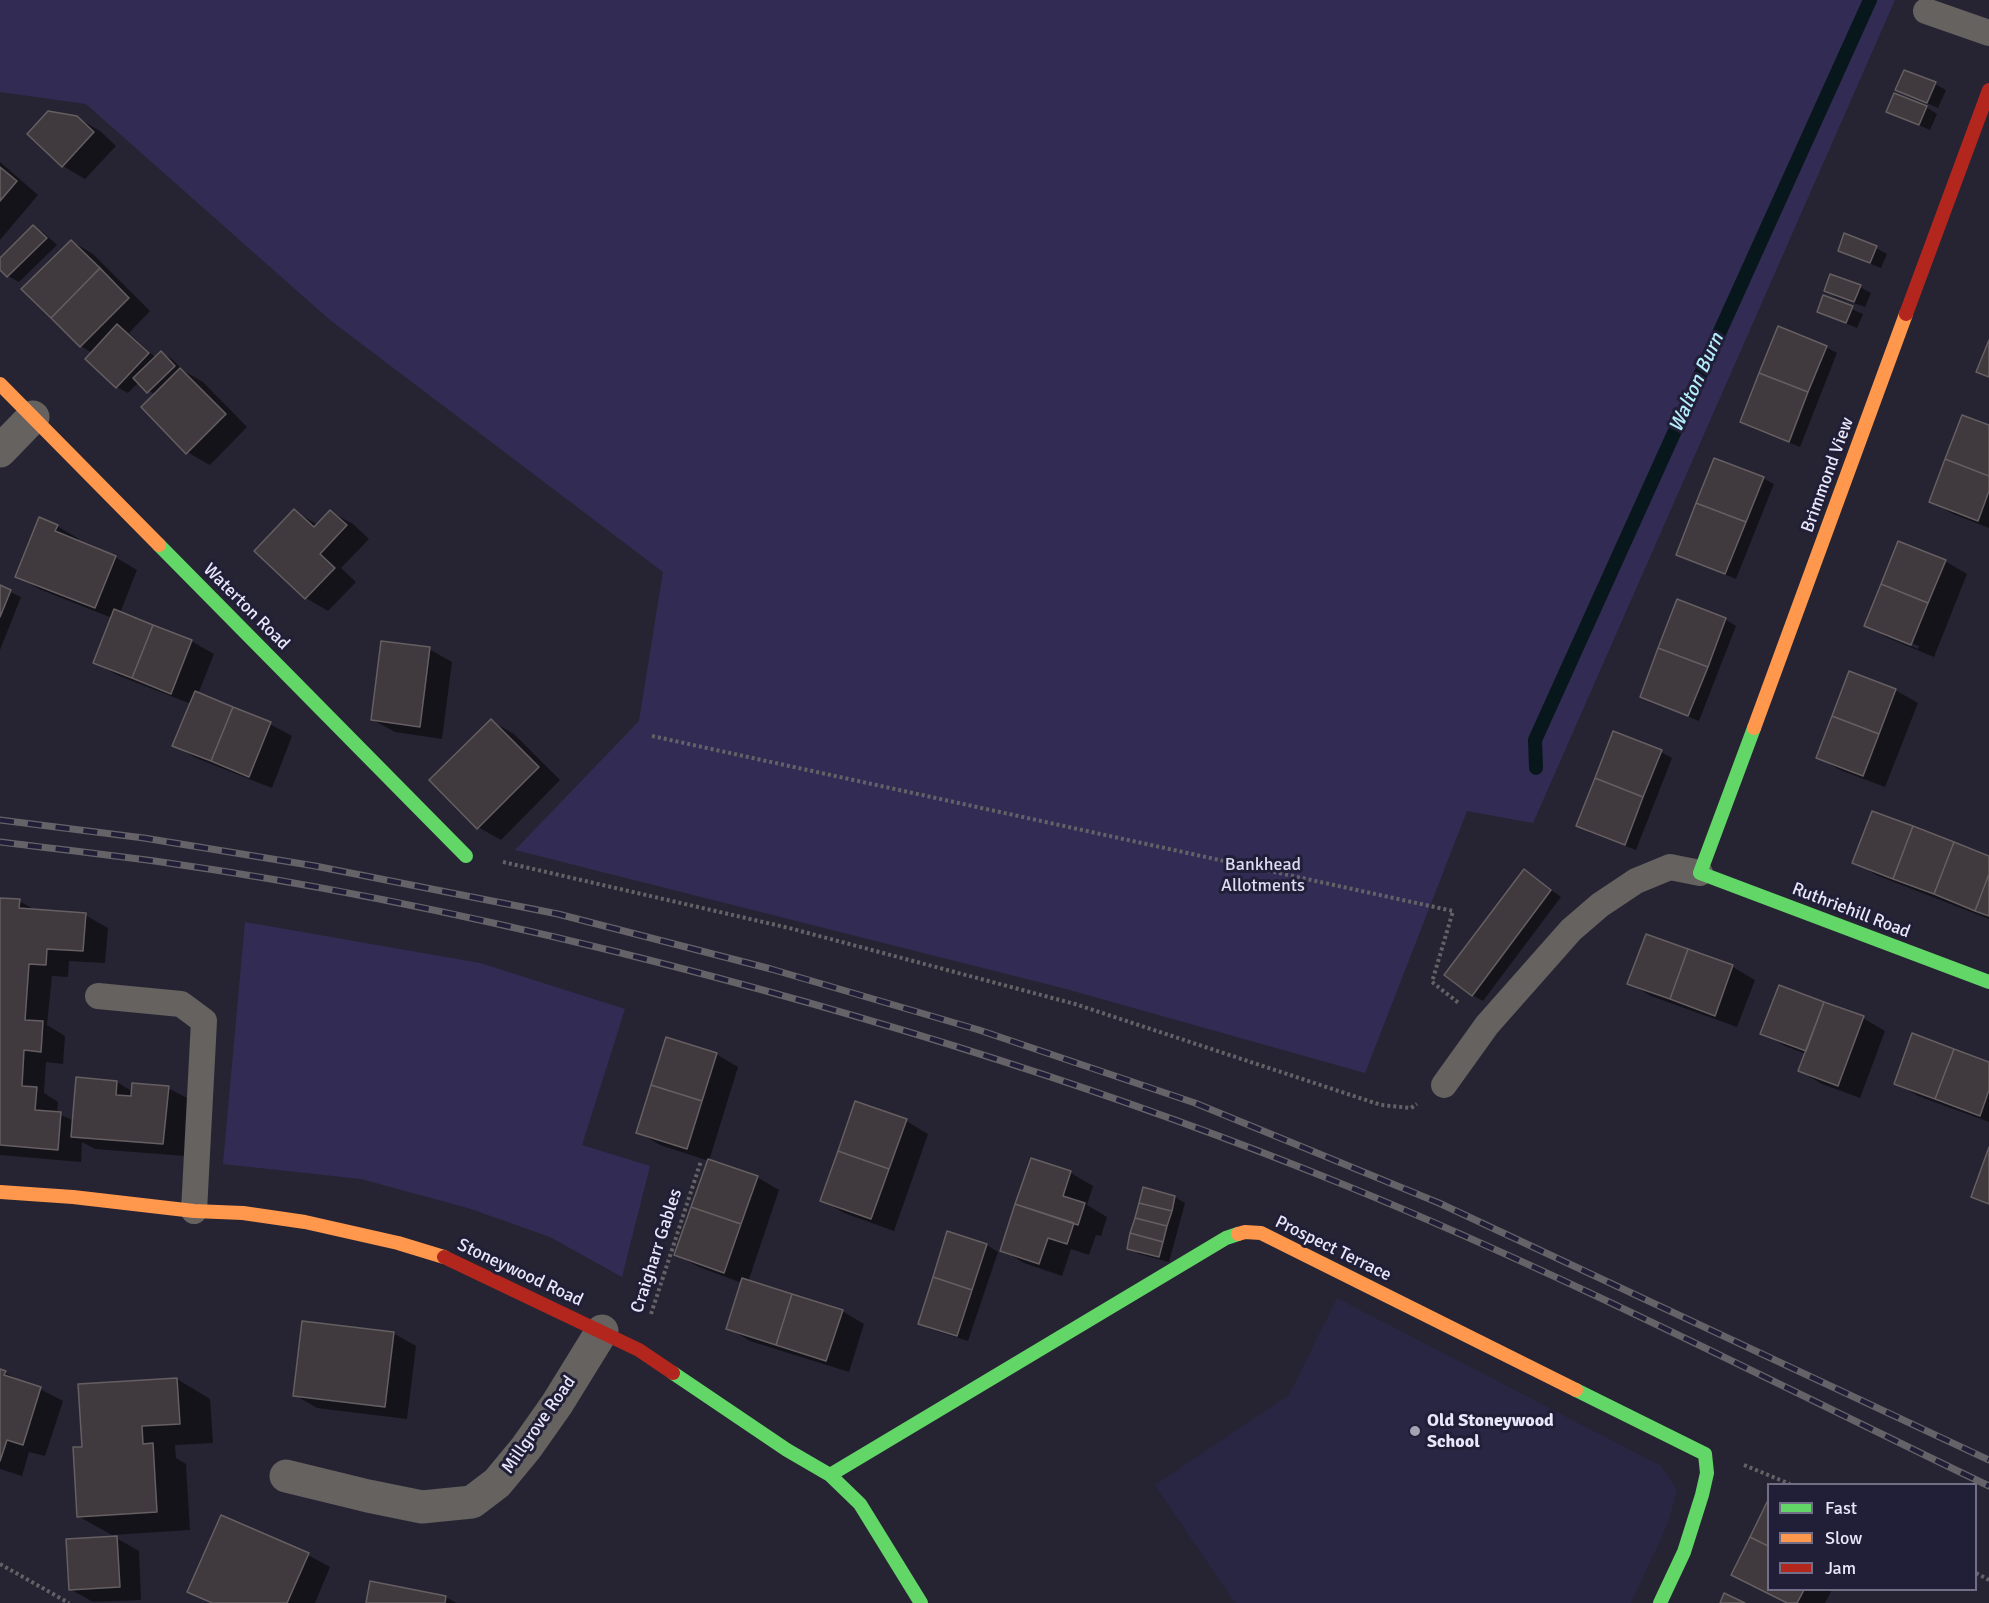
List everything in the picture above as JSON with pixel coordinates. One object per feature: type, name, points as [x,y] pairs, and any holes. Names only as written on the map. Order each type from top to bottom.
[{"type":"street","name":"Brimmond View","points":[[1700,873],[1989,90]]},
{"type":"street","name":"Waterton Road","points":[[0,384],[466,856]]},
{"type":"street","points":[[0,451],[33,417]]},
{"type":"street","name":"Ruthriehill Road","points":[[1700,873],[1989,982]]},
{"type":"street","name":"Stoneywood Road","points":[[0,1192],[73,1197],[194,1211],[243,1213],[305,1222],[398,1243],[441,1256],[639,1350],[787,1450],[830,1475],[860,1504],[921,1603]]},
{"type":"street","name":"Prospect Terrace","points":[[830,1475],[1226,1238],[1245,1232],[1261,1233],[1705,1454],[1707,1473],[1702,1495],[1683,1552],[1660,1603]]},
{"type":"street","name":"Millgrove Road","points":[[286,1476],[422,1507],[472,1502],[497,1483],[526,1448],[557,1404],[602,1331]]},
{"type":"lane","points":[[1926,11],[1989,33]]},
{"type":"lane","points":[[1444,1085],[1487,1025],[1571,930],[1600,904],[1636,880],[1670,867],[1700,873]]},
{"type":"lane","points":[[98,996],[181,1004],[204,1022],[194,1211]]},
{"type":"path","points":[[652,736],[1453,912],[1432,982],[1487,1025]]},
{"type":"path","points":[[466,856],[497,860],[789,928],[1075,1004],[1381,1106],[1411,1108],[1444,1085]]},
{"type":"path","name":"Craigharr Gables","points":[[639,1350],[701,1161]]},
{"type":"path","points":[[0,1564],[69,1603]]},
{"type":"shaded area","name":"Old Stoneywood School","points":[[1337,1298],[1661,1466],[1677,1490],[1668,1523],[1631,1603],[1235,1603],[1155,1485],[1289,1395]]},
{"type":"green space","name":"Bankhead Allotments","points":[[0,0],[1895,0],[1533,823],[1467,811],[1365,1073],[1066,989],[515,850],[639,721],[663,572],[330,320],[86,104],[0,92]]},
{"type":"green space","points":[[245,922],[480,963],[625,1009],[582,1145],[650,1166],[622,1277],[550,1237],[468,1208],[361,1179],[223,1164]]},
{"type":"building","points":[[1904,70],[1936,82],[1927,103],[1895,90]]},
{"type":"building","points":[[1894,93],[1927,106],[1919,125],[1886,112]]},
{"type":"building","points":[[48,111],[77,116],[94,132],[62,167],[27,134]]},
{"type":"building","points":[[0,167],[17,181],[0,201]]},
{"type":"building","points":[[33,225],[47,238],[7,277],[0,270],[0,258]]},
{"type":"building","points":[[1844,233],[1877,246],[1870,263],[1838,251]]},
{"type":"building","points":[[71,240],[100,268],[51,318],[21,289]]},
{"type":"building","points":[[100,268],[129,298],[80,347],[51,318]]},
{"type":"building","points":[[1830,274],[1861,285],[1854,302],[1824,291]]},
{"type":"building","points":[[1823,295],[1853,306],[1846,323],[1817,312]]},
{"type":"building","points":[[117,324],[149,353],[116,388],[85,359]]},
{"type":"building","points":[[1778,326],[1827,346],[1808,392],[1759,373]]},
{"type":"building","points":[[1989,340],[1989,377],[1976,372]]},
{"type":"building","points":[[161,351],[175,366],[147,393],[133,378]]},
{"type":"building","points":[[180,368],[226,414],[186,454],[141,407]]},
{"type":"building","points":[[1759,373],[1808,392],[1789,442],[1740,422]]},
{"type":"building","points":[[1962,415],[1989,425],[1989,476],[1945,459]]},
{"type":"building","points":[[1714,458],[1764,477],[1746,522],[1696,503]]},
{"type":"building","points":[[1945,459],[1989,476],[1989,491],[1978,521],[1929,502]]},
{"type":"building","points":[[1696,503],[1746,522],[1725,574],[1676,555]]},
{"type":"building","points":[[294,509],[314,527],[330,510],[347,525],[320,554],[335,568],[305,599],[254,551]]},
{"type":"building","points":[[39,517],[58,525],[55,531],[116,556],[95,608],[15,577]]},
{"type":"building","points":[[1898,541],[1946,560],[1928,603],[1881,584]]},
{"type":"building","points":[[1881,584],[1928,603],[1911,645],[1864,626]]},
{"type":"building","points":[[0,585],[11,590],[0,617]]},
{"type":"building","points":[[1677,599],[1726,618],[1708,667],[1658,648]]},
{"type":"building","points":[[114,609],[153,625],[132,678],[93,663]]},
{"type":"building","points":[[153,625],[192,640],[171,694],[132,678]]},
{"type":"building","points":[[381,641],[430,647],[420,727],[371,720]]},
{"type":"building","points":[[1658,648],[1708,667],[1688,716],[1640,697]]},
{"type":"building","points":[[1849,671],[1896,689],[1879,734],[1832,716]]},
{"type":"building","points":[[195,691],[233,707],[211,761],[172,746]]},
{"type":"building","points":[[233,707],[271,722],[249,777],[211,761]]},
{"type":"building","points":[[1832,716],[1879,734],[1863,776],[1816,758]]},
{"type":"building","points":[[491,719],[539,767],[477,829],[429,780]]},
{"type":"building","points":[[1613,731],[1662,750],[1643,797],[1595,778]]},
{"type":"building","points":[[1595,778],[1643,797],[1625,845],[1576,826]]},
{"type":"building","points":[[1872,811],[1913,826],[1893,879],[1852,863]]},
{"type":"building","points":[[1913,826],[1954,842],[1934,894],[1893,879]]},
{"type":"building","points":[[1954,842],[1989,856],[1989,874],[1975,911],[1934,894]]},
{"type":"building","points":[[1524,869],[1551,890],[1472,996],[1444,975]]},
{"type":"building","points":[[1989,874],[1989,916],[1975,911]]},
{"type":"building","points":[[0,898],[20,899],[19,908],[86,913],[83,951],[47,949],[46,965],[29,964],[25,1020],[43,1021],[41,1052],[24,1050],[22,1086],[37,1087],[35,1110],[61,1112],[58,1150],[0,1145]]},
{"type":"building","points":[[1646,934],[1688,949],[1670,999],[1627,984]]},
{"type":"building","points":[[1688,949],[1733,965],[1715,1016],[1670,999]]},
{"type":"building","points":[[1779,985],[1824,1002],[1806,1051],[1760,1034]]},
{"type":"building","points":[[1824,1002],[1864,1016],[1838,1086],[1798,1071]]},
{"type":"building","points":[[1912,1033],[1954,1049],[1935,1099],[1894,1084]]},
{"type":"building","points":[[666,1037],[717,1053],[702,1101],[651,1085]]},
{"type":"building","points":[[1954,1049],[1989,1062],[1989,1090],[1980,1116],[1935,1099]]},
{"type":"building","points":[[76,1077],[117,1081],[116,1095],[131,1096],[132,1083],[169,1086],[163,1144],[71,1137]]},
{"type":"building","points":[[651,1085],[702,1101],[687,1149],[636,1133]]},
{"type":"building","points":[[855,1101],[907,1119],[889,1169],[838,1151]]},
{"type":"building","points":[[1989,1147],[1989,1204],[1971,1197]]},
{"type":"building","points":[[838,1151],[889,1169],[871,1219],[820,1201]]},
{"type":"building","points":[[1031,1158],[1071,1171],[1063,1196],[1085,1203],[1078,1225],[1015,1204]]},
{"type":"building","points":[[708,1159],[758,1176],[741,1224],[691,1207]]},
{"type":"building","points":[[1143,1187],[1175,1196],[1172,1211],[1139,1203]]},
{"type":"building","points":[[1139,1203],[1172,1211],[1167,1226],[1135,1218]]},
{"type":"building","points":[[1015,1204],[1074,1223],[1067,1244],[1048,1238],[1039,1264],[1000,1251]]},
{"type":"building","points":[[691,1207],[741,1224],[724,1273],[674,1255]]},
{"type":"building","points":[[1135,1218],[1167,1226],[1163,1242],[1130,1233]]},
{"type":"building","points":[[947,1231],[987,1244],[972,1290],[933,1277]]},
{"type":"building","points":[[1130,1233],[1163,1242],[1159,1257],[1127,1249]]},
{"type":"building","points":[[933,1277],[972,1290],[957,1336],[918,1324]]},
{"type":"building","points":[[742,1278],[792,1294],[776,1345],[726,1329]]},
{"type":"building","points":[[792,1294],[843,1310],[826,1361],[776,1345]]},
{"type":"building","points":[[302,1321],[394,1332],[385,1407],[293,1396]]},
{"type":"building","points":[[0,1369],[6,1371],[4,1375],[41,1387],[23,1445],[7,1440],[0,1461]]},
{"type":"building","points":[[177,1378],[180,1424],[142,1426],[143,1444],[153,1443],[157,1512],[77,1517],[73,1447],[82,1447],[78,1384]]},
{"type":"building","points":[[1767,1502],[1767,1546],[1750,1537]]},
{"type":"building","points":[[221,1515],[309,1553],[287,1603],[212,1603],[187,1592]]},
{"type":"building","points":[[117,1536],[120,1587],[69,1590],[66,1539]]},
{"type":"building","points":[[1750,1537],[1767,1546],[1767,1591],[1803,1591],[1797,1603],[1787,1603],[1731,1575]]},
{"type":"building","points":[[370,1581],[446,1596],[445,1603],[366,1603]]},
{"type":"building","points":[[1724,1593],[1745,1603],[1720,1603]]},
{"type":"waterway","name":"Walton Burn","points":[[1536,768],[1535,740],[1870,0]]},
{"type":"railway","points":[[0,820],[144,838],[315,866],[558,914],[771,969],[979,1030],[1195,1103],[1439,1203],[1989,1460]]},
{"type":"railway","points":[[0,842],[224,871],[447,913],[707,975],[984,1055],[1167,1117],[1429,1220],[1590,1293],[1989,1486]]},
{"type":"traffic: fast","points":[[159,545],[466,856]]},
{"type":"traffic: fast","points":[[1754,728],[1700,873],[1989,982]]},
{"type":"traffic: fast","points":[[830,1475],[1226,1238],[1238,1234]]},
{"type":"traffic: fast","points":[[673,1373],[787,1450],[830,1475],[860,1504],[921,1603]]},
{"type":"traffic: fast","points":[[1576,1390],[1705,1454],[1707,1473],[1702,1495],[1684,1552],[1660,1603]]},
{"type":"traffic: slow","points":[[1754,728],[1906,314]]},
{"type":"traffic: slow","points":[[0,384],[159,545]]},
{"type":"traffic: slow","points":[[0,1192],[73,1197],[194,1211],[243,1213],[305,1222],[398,1243],[444,1257]]},
{"type":"traffic: slow","points":[[1238,1234],[1261,1233],[1576,1390]]},
{"type":"traffic: jam","points":[[1906,314],[1989,90]]},
{"type":"traffic: jam","points":[[444,1257],[639,1350],[673,1373]]},
{"type":"place","name":"Old Stoneywood School","points":[[1415,1431]]}]
